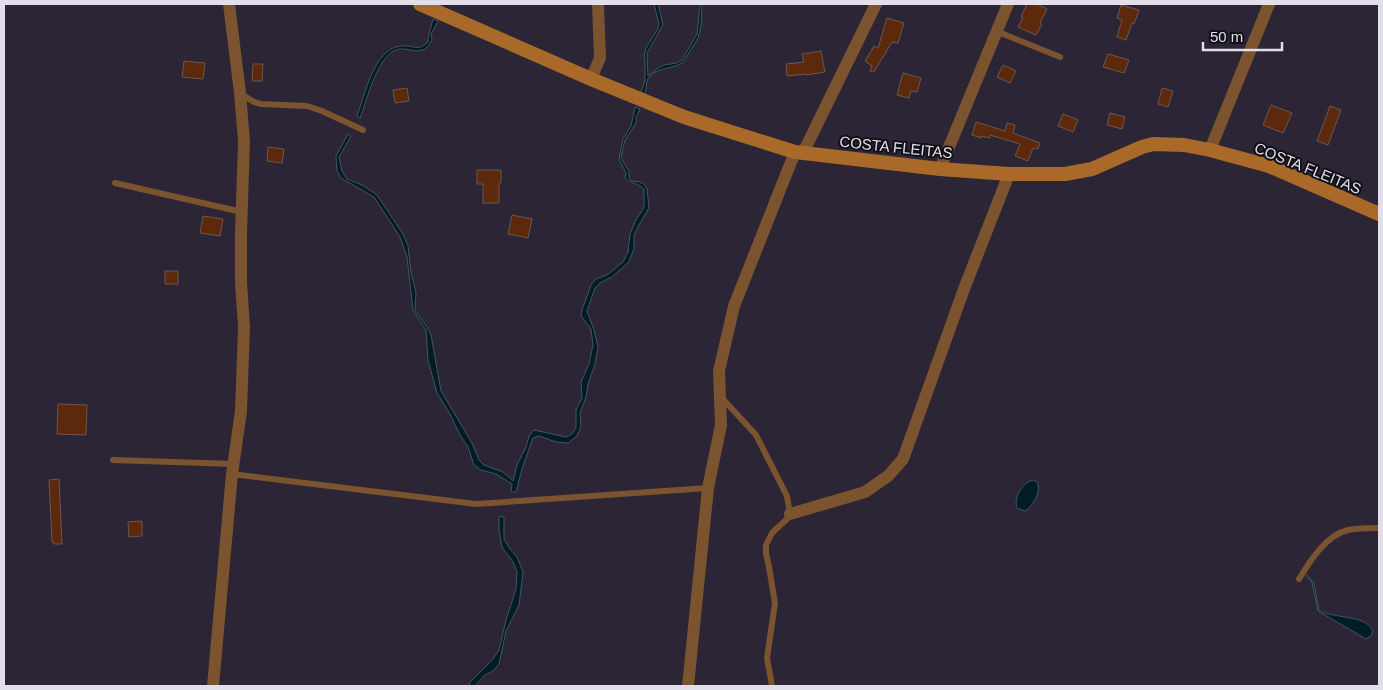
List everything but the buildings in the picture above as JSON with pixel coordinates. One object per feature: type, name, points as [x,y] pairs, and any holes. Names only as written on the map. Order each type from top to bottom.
[{"type":"main road","name":"COSTA FLEITAS","points":[[420,4],[591,79],[684,117],[799,153],[940,169],[1009,174],[1065,174],[1092,169],[1153,144],[1184,145],[1269,166],[1379,214]]},
{"type":"street","points":[[213,686],[241,402],[244,328],[241,282],[244,141],[230,4]]},
{"type":"street","points":[[591,79],[600,58],[598,4]]},
{"type":"street","points":[[688,686],[708,488],[721,425],[720,371],[734,306],[799,153],[876,4]]},
{"type":"street","points":[[940,169],[1008,4]]},
{"type":"street","points":[[1210,150],[1269,4]]},
{"type":"street","points":[[790,514],[865,492],[888,476],[903,458],[964,289],[1009,174]]},
{"type":"lane","points":[[996,31],[1060,57]]},
{"type":"lane","points":[[240,93],[261,104],[307,106],[363,130]]},
{"type":"lane","points":[[115,183],[242,212]]},
{"type":"lane","points":[[720,396],[756,435],[787,496],[790,514],[788,519],[772,533],[766,545],[775,603],[767,658],[772,686]]},
{"type":"lane","points":[[113,460],[233,469],[476,504],[708,488]]},
{"type":"lane","points":[[1299,579],[1305,568],[1325,543],[1335,535],[1348,530],[1379,528]]},
{"type":"water","points":[[654,4],[658,4],[663,25],[647,53],[648,76],[664,65],[677,63],[682,60],[697,34],[700,4],[702,4],[701,26],[698,38],[683,62],[650,76],[647,81],[645,94],[641,92],[645,80],[644,56],[646,48],[658,29],[659,24]]},
{"type":"water","points":[[433,19],[438,21],[431,34],[432,40],[428,46],[418,51],[398,50],[386,57],[373,82],[360,118],[357,116],[367,85],[384,54],[392,48],[402,46],[421,47],[425,45],[428,42]]},
{"type":"water","points":[[635,107],[640,109],[636,117],[636,123],[625,140],[621,158],[629,171],[629,178],[632,181],[645,185],[649,208],[634,235],[634,249],[629,262],[612,277],[595,288],[587,311],[598,347],[586,397],[580,413],[581,426],[577,436],[568,443],[556,442],[539,436],[533,438],[516,492],[511,492],[512,484],[496,474],[481,470],[474,465],[468,447],[437,393],[428,360],[426,330],[413,310],[407,257],[400,237],[374,197],[341,178],[337,171],[336,156],[348,134],[351,136],[339,157],[342,171],[347,179],[362,185],[377,195],[403,234],[408,246],[411,273],[416,293],[415,310],[431,335],[441,391],[472,443],[479,460],[484,465],[503,472],[513,481],[517,465],[529,436],[534,430],[566,437],[572,434],[576,428],[576,410],[582,398],[581,382],[589,364],[593,345],[591,329],[581,316],[582,310],[591,285],[596,279],[607,275],[623,262],[628,252],[630,234],[644,207],[644,189],[625,178],[626,173],[619,159],[623,139],[631,126]]},
{"type":"water","points":[[1034,480],[1038,483],[1038,487],[1034,502],[1025,511],[1017,508],[1016,500],[1020,491],[1026,483]]},
{"type":"water","points":[[499,516],[504,517],[504,539],[517,557],[523,572],[519,605],[506,631],[499,664],[475,686],[469,686],[470,682],[493,659],[499,650],[516,589],[517,572],[513,562],[502,547]]},
{"type":"water","points":[[1307,575],[1314,583],[1319,610],[1324,613],[1363,622],[1373,631],[1371,636],[1366,639],[1318,611],[1312,582]]}]
